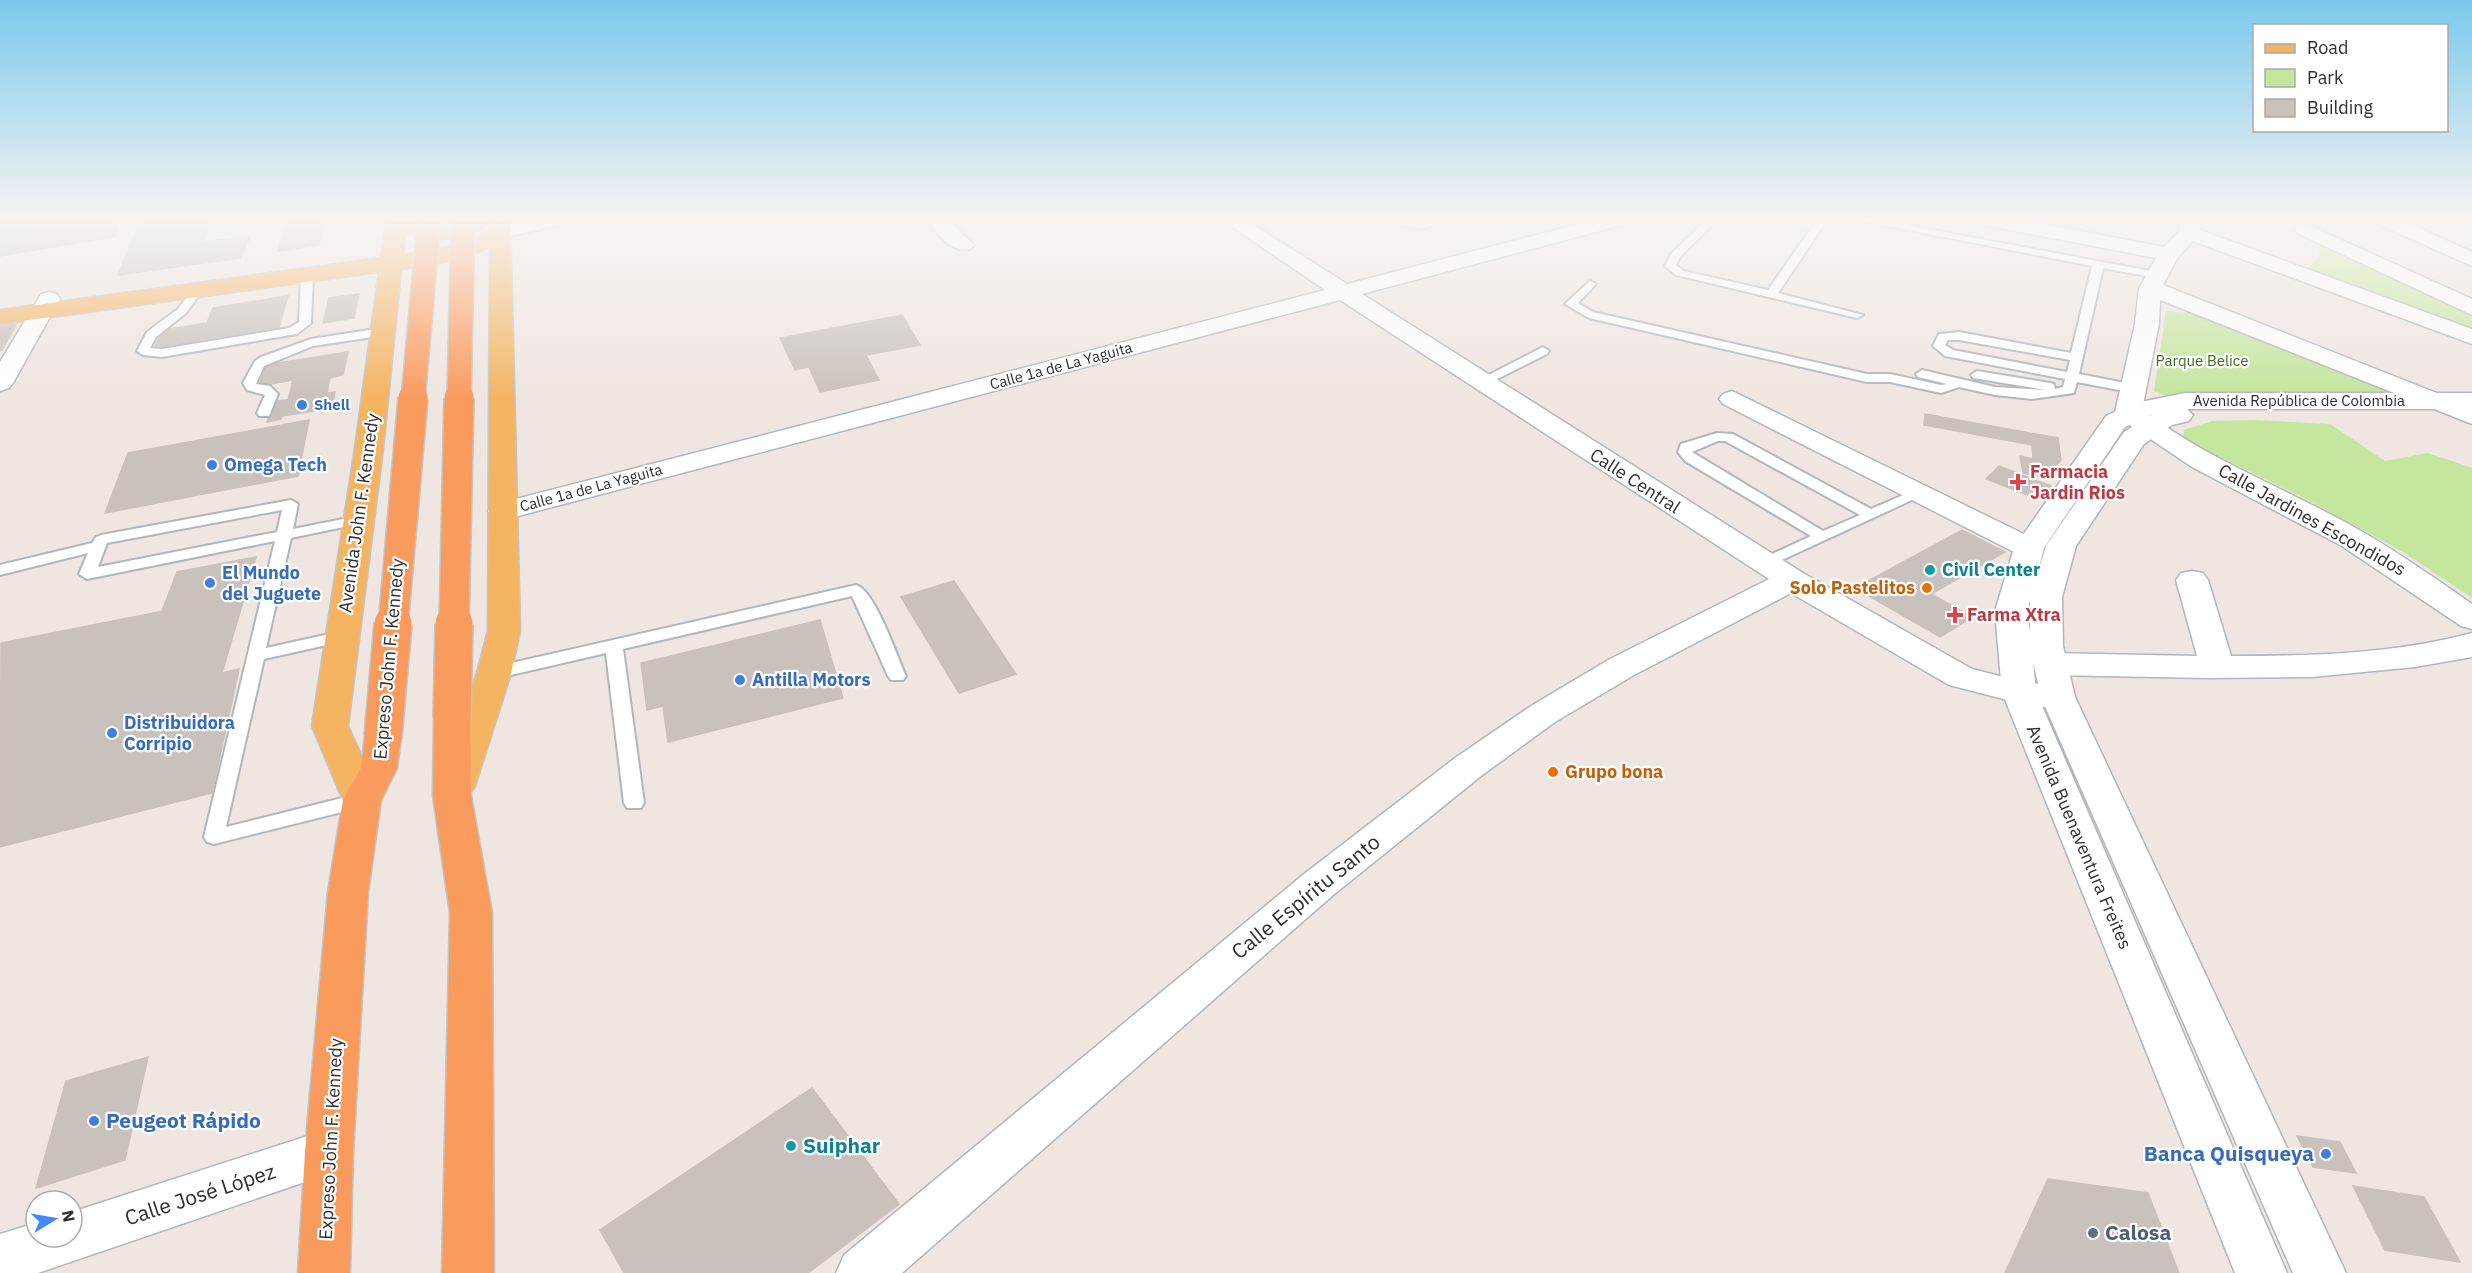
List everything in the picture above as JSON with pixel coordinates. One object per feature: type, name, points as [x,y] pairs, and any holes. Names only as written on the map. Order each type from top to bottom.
[{"type":"highway","name":"Expreso John F. Kennedy","points":[[324,1273],[328,1152],[348,892],[362,800],[379,768],[424,279]]},
{"type":"highway","points":[[462,279],[452,796],[471,912],[468,1273]]},
{"type":"main road","points":[[0,317],[46,304],[210,279]]},
{"type":"main road","points":[[0,305],[46,304],[196,290],[274,279]]},
{"type":"main road","name":"Avenida John F. Kennedy","points":[[362,800],[330,726],[389,279]]},
{"type":"main road","points":[[386,300],[402,279]]},
{"type":"main road","points":[[452,796],[494,673],[504,631],[500,280]]},
{"type":"street","name":"Calle Central","points":[[1321,279],[1778,572],[1961,677],[2019,692],[2054,680],[2217,667],[2261,668],[2417,658],[2467,648],[2472,644]]},
{"type":"street","name":"Calle 1a de La Yaguita","points":[[503,511],[1393,279]]},
{"type":"street","points":[[2136,410],[2147,324],[2157,279]]},
{"type":"street","points":[[2178,279],[2464,405]]},
{"type":"street","points":[[2178,279],[2464,405]]},
{"type":"street","points":[[2317,279],[2472,336]]},
{"type":"street","points":[[2414,279],[2472,308]]},
{"type":"street","points":[[0,383],[46,304]]},
{"type":"street","points":[[1732,399],[2029,548]]},
{"type":"street","name":"Avenida República de Colombia","points":[[2136,410],[2163,419],[2217,412],[2464,405]]},
{"type":"street","name":"Avenida Buenaventura Freites","points":[[2136,410],[2115,422],[2029,548],[2012,610],[2019,692],[2261,1273]]},
{"type":"street","name":"Avenida Buenaventura Freites","points":[[2136,410],[2134,438],[2061,546],[2046,597],[2046,646],[2054,680],[2320,1273]]},
{"type":"street","name":"Calle Jardines Escondidos","points":[[2136,410],[2416,578],[2472,619]]},
{"type":"street","name":"Calle Espíritu Santo","points":[[862,1273],[1318,885],[1468,767],[1543,714],[1778,572]]},
{"type":"street","points":[[2192,580],[2217,667]]},
{"type":"street","name":"Calle José López","points":[[84,1233],[328,1152]]},
{"type":"street","name":"Calle José López","points":[[0,1260],[34,1249]]},
{"type":"lane","points":[[196,290],[182,311],[152,335],[143,351],[162,353],[293,331],[305,323],[307,279]]},
{"type":"lane","points":[[1708,279],[1857,315]]},
{"type":"lane","points":[[1771,294],[1781,279]]},
{"type":"lane","points":[[2069,390],[2094,279]]},
{"type":"lane","points":[[1590,284],[1571,304],[1589,315],[1867,378],[1890,378],[1941,389],[1953,386],[1956,381]]},
{"type":"lane","points":[[264,413],[272,394],[265,389],[251,387],[249,383],[259,364],[311,343],[382,332]]},
{"type":"lane","points":[[2076,358],[1959,336],[1943,337],[1939,346],[1949,353],[2072,377],[2136,410]]},
{"type":"lane","points":[[1481,382],[1543,351]]},
{"type":"lane","points":[[1922,374],[2016,394],[2042,396],[2069,390]]},
{"type":"lane","points":[[1977,375],[2069,390]]},
{"type":"lane","points":[[1823,537],[1690,458],[1685,452],[1686,447],[1717,437],[1728,437],[1871,515]]},
{"type":"lane","points":[[1778,572],[1823,537],[1920,493]]},
{"type":"lane","points":[[358,520],[282,537],[87,574],[98,546],[104,539],[291,504],[282,537],[214,837],[362,800]]},
{"type":"lane","points":[[0,570],[98,546]]},
{"type":"lane","points":[[494,673],[856,590],[865,602],[897,676]]},
{"type":"lane","points":[[257,655],[343,636]]},
{"type":"lane","points":[[614,646],[634,803]]},
{"type":"green space","points":[[2335,279],[2400,279],[2472,313],[2472,330]]},
{"type":"green space","name":"Parque Belice","points":[[2166,311],[2189,313],[2394,394],[2176,400],[2154,391]]},
{"type":"green space","points":[[2255,420],[2330,424],[2385,461],[2428,453],[2472,468],[2472,598],[2405,553],[2308,500],[2183,439],[2184,430],[2212,421]]},
{"type":"building","points":[[359,294],[354,318],[323,323],[329,298]]},
{"type":"building","points":[[288,296],[278,331],[153,350],[163,330],[207,323],[213,308]]},
{"type":"building","points":[[902,315],[920,345],[866,355],[879,380],[820,392],[809,367],[795,370],[780,338]]},
{"type":"building","points":[[19,320],[2,350],[0,351],[0,324]]},
{"type":"building","name":"Shell","points":[[348,352],[343,375],[330,378],[327,393],[288,400],[293,380],[259,386],[265,365]]},
{"type":"building","name":"Shell","points":[[335,392],[332,408],[282,416],[281,419],[267,422],[273,402]]},
{"type":"building","points":[[1925,414],[2058,438],[2061,460],[2046,477],[2023,473],[2020,456],[2033,459],[2032,445],[1924,425]]},
{"type":"building","name":"Omega Tech","points":[[309,420],[298,476],[105,513],[128,453]]},
{"type":"building","name":"Farmacia Jardin Rios","points":[[1999,466],[2051,486],[2038,499],[1986,479]]},
{"type":"building","name":"Civil Center","points":[[1962,530],[2005,552],[1931,594],[1973,617],[1940,637],[1855,588]]},
{"type":"building","name":"El Mundo del Juguete","points":[[256,557],[245,595],[162,611],[177,572]]},
{"type":"building","points":[[954,581],[1016,674],[959,693],[901,597]]},
{"type":"building","name":"Distribuidora Corripio","points":[[245,595],[222,673],[239,669],[212,793],[0,847],[1,643]]},
{"type":"building","name":"Antilla Motors","points":[[820,620],[843,698],[668,742],[663,706],[647,710],[641,663]]},
{"type":"building","name":"Peugeot Rápido","points":[[148,1057],[125,1160],[36,1188],[66,1081]]},
{"type":"building","name":"Suiphar","points":[[812,1088],[899,1204],[808,1273],[624,1273],[600,1230]]},
{"type":"building","name":"Banca Quisqueya","points":[[2297,1136],[2340,1142],[2356,1173],[2313,1167]]},
{"type":"building","name":"Calosa","points":[[2048,1179],[2148,1193],[2179,1273],[2005,1273]]},
{"type":"building","points":[[2353,1186],[2424,1197],[2460,1262],[2385,1250]]},
{"type":"place","name":"Shell","points":[[302,405]]},
{"type":"place","name":"Omega Tech","points":[[212,465]]},
{"type":"place","name":"Farmacia Jardin Rios","points":[[2018,482]]},
{"type":"place","name":"Civil Center","points":[[1930,570]]},
{"type":"place","name":"El Mundo del Juguete","points":[[210,583]]},
{"type":"place","name":"Solo Pastelitos","points":[[1927,588]]},
{"type":"place","name":"Farma Xtra","points":[[1955,615]]},
{"type":"place","name":"Antilla Motors","points":[[740,680]]},
{"type":"place","name":"Distribuidora Corripio","points":[[112,733]]},
{"type":"place","name":"Grupo bona","points":[[1553,772]]},
{"type":"place","name":"Peugeot Rápido","points":[[94,1121]]},
{"type":"place","name":"Suiphar","points":[[791,1146]]},
{"type":"place","name":"Banca Quisqueya","points":[[2326,1154]]},
{"type":"place","name":"Calosa","points":[[2093,1233]]}]
